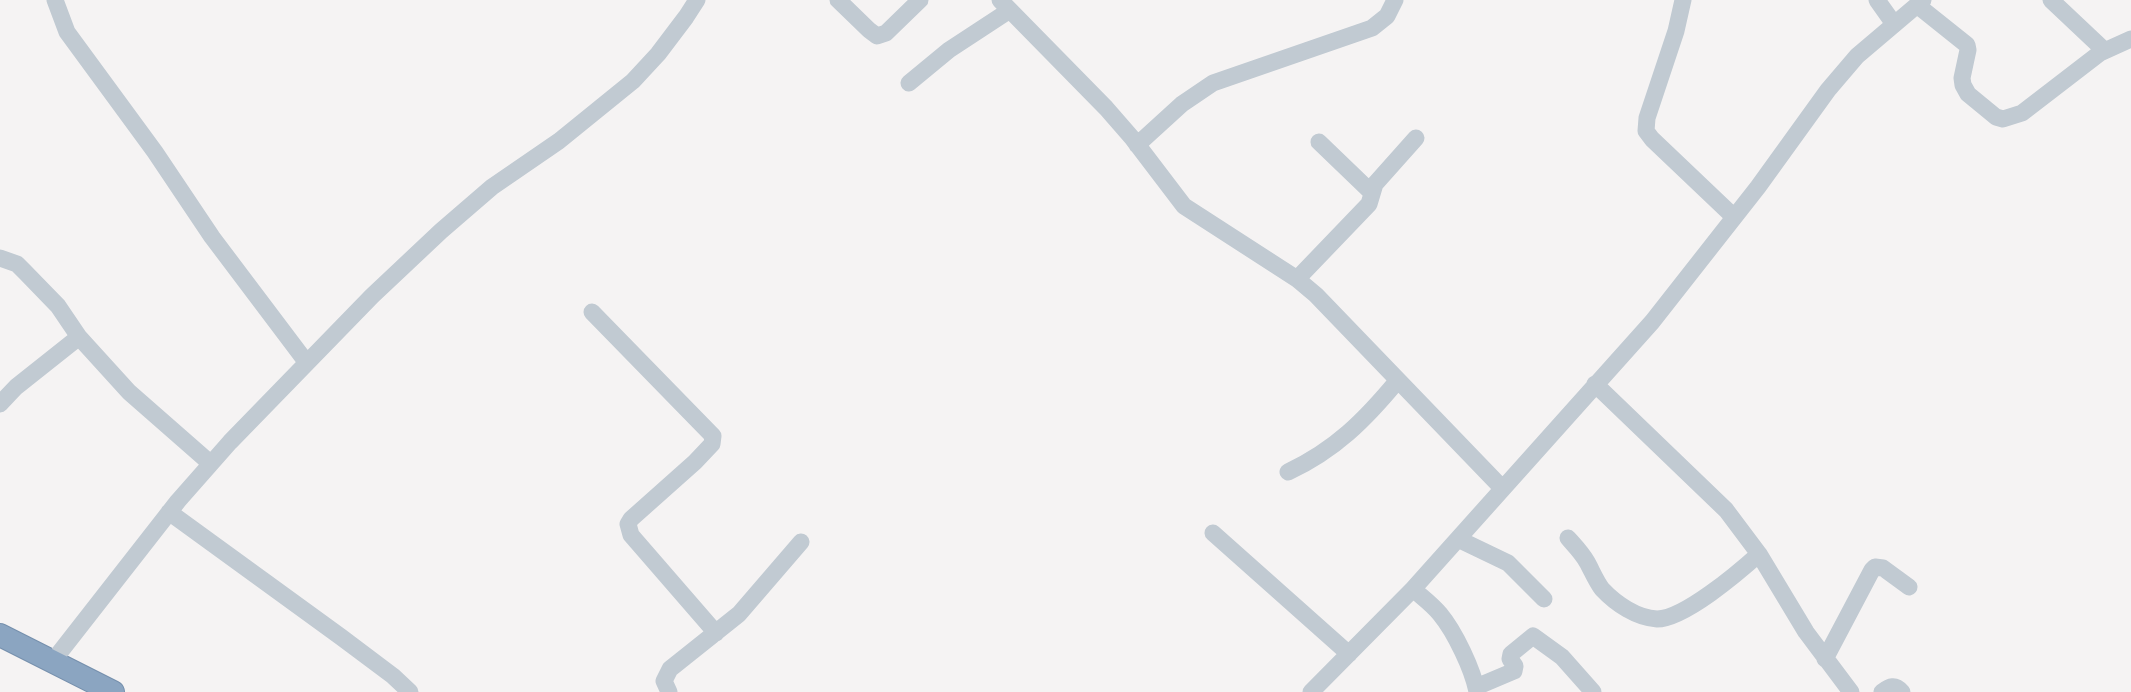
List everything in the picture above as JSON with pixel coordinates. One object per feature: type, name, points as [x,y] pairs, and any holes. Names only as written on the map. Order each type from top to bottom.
[{"type":"highway","points":[[0,635],[113,692]]},
{"type":"street","points":[[55,0],[67,32],[155,152],[212,237],[307,363]]},
{"type":"street","points":[[53,661],[169,512],[210,463],[372,296],[441,231],[492,187],[559,141],[633,81],[658,54],[697,0]]},
{"type":"street","points":[[838,0],[868,30],[877,36],[886,33],[920,0]]},
{"type":"street","points":[[1135,142],[1182,104],[1213,83],[1372,28],[1387,16],[1395,0]]},
{"type":"street","points":[[1683,0],[1676,31],[1647,118],[1646,131],[1652,139],[1734,217]]},
{"type":"street","points":[[1877,0],[1894,24]]},
{"type":"street","points":[[2051,0],[2104,50]]},
{"type":"street","points":[[1311,692],[1413,589],[1652,322],[1734,217],[1828,90],[1857,56],[1920,2],[1967,45],[1968,50],[1962,78],[1963,85],[1968,94],[1996,117],[2003,119],[2027,110],[2104,50],[2131,39]]},
{"type":"street","points":[[909,83],[1005,5],[1106,108],[1135,142],[1184,206],[1297,279],[1316,295],[1502,488]]},
{"type":"street","points":[[1297,279],[1369,204],[1375,184],[1416,138]]},
{"type":"street","points":[[1319,142],[1372,193]]},
{"type":"street","points":[[0,258],[16,264],[25,272],[58,306],[79,337],[129,392],[210,463]]},
{"type":"street","points":[[592,312],[712,436],[712,444],[695,462],[630,519],[628,524],[631,535],[716,634]]},
{"type":"street","points":[[0,404],[16,387],[79,337]]},
{"type":"street","points":[[1288,472],[1324,453],[1343,439],[1368,415],[1398,380]]},
{"type":"street","points":[[1595,384],[1707,490],[1735,521],[1759,554],[1806,632],[1851,692]]},
{"type":"street","points":[[169,512],[364,655],[410,692]]},
{"type":"street","points":[[1213,533],[1349,654]]},
{"type":"street","points":[[1568,538],[1583,555],[1602,588],[1615,600],[1630,611],[1658,619],[1670,617],[1690,607],[1739,572],[1759,554]]},
{"type":"street","points":[[1458,539],[1508,563],[1544,599]]},
{"type":"street","points":[[669,692],[664,681],[670,669],[716,634],[739,614],[801,542]]},
{"type":"street","points":[[1825,659],[1838,639],[1872,570],[1875,567],[1883,568],[1909,587]]},
{"type":"street","points":[[1413,589],[1440,614],[1448,626],[1477,690],[1514,671],[1515,666],[1510,659],[1510,654],[1532,636],[1562,657],[1592,692]]},
{"type":"street","points":[[1882,692],[1891,686],[1895,686],[1902,692]]}]
